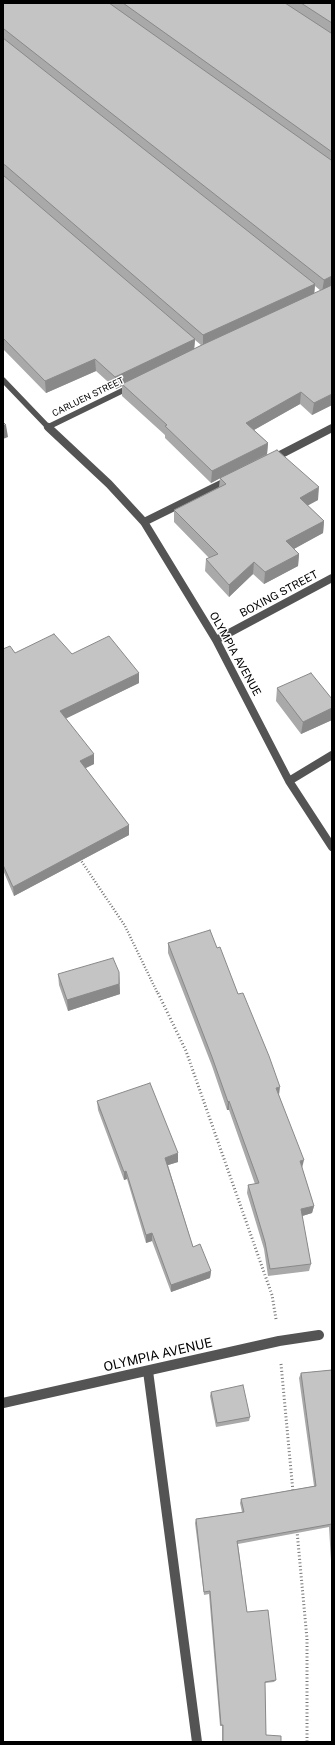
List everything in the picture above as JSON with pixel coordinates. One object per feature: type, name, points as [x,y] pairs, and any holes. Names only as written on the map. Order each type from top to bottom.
[{"type":"street","name":"OLYMPIA AVENUE","points":[[3,380],[48,427],[106,481],[144,522],[216,640],[289,781],[332,847]]},
{"type":"street","name":"CARLUEN STREET","points":[[48,427],[140,382]]},
{"type":"street","points":[[262,463],[332,428]]},
{"type":"street","points":[[144,522],[235,477]]},
{"type":"street","name":"BOXING STREET","points":[[216,640],[332,578]]},
{"type":"street","points":[[289,781],[332,755]]},
{"type":"street","name":"OLYMPIA AVENUE","points":[[3,1403],[279,1342],[320,1335]]},
{"type":"street","points":[[148,1371],[198,1742]]},
{"type":"path","points":[[77,856],[125,926],[186,1051],[272,1295],[279,1342],[294,1498]]},
{"type":"path","points":[[297,1529],[308,1639],[307,1742]]},
{"type":"building","points":[[3,3],[109,3],[332,160],[332,276],[324,280],[4,29]]},
{"type":"building","points":[[123,3],[285,3],[332,33],[332,152]]},
{"type":"building","points":[[301,3],[332,3],[332,23]]},
{"type":"building","points":[[3,38],[315,284],[203,335],[3,164]]},
{"type":"building","points":[[3,175],[195,339],[115,377],[95,359],[45,381],[3,338]]},
{"type":"building","points":[[332,285],[332,394],[314,403],[301,392],[246,423],[268,443],[212,471],[165,426],[167,425],[122,384],[204,344]]},
{"type":"building","points":[[277,450],[319,487],[300,498],[324,521],[286,541],[299,554],[265,572],[254,562],[229,585],[206,559],[218,554],[174,510],[226,484],[220,478]]},
{"type":"building","points":[[54,634],[72,654],[109,636],[139,673],[60,711],[94,754],[80,761],[129,825],[13,887],[3,865],[3,649],[10,646],[15,653]]},
{"type":"building","points":[[311,673],[332,699],[332,708],[303,722],[277,688]]},
{"type":"building","points":[[210,930],[217,948],[220,947],[238,994],[243,993],[269,1056],[280,1087],[276,1088],[304,1160],[300,1161],[314,1206],[301,1209],[311,1264],[270,1269],[265,1242],[248,1185],[259,1183],[168,943]]},
{"type":"building","points":[[113,958],[119,972],[119,984],[67,1000],[58,974]]},
{"type":"building","points":[[150,1083],[178,1153],[165,1158],[193,1247],[200,1244],[211,1271],[171,1285],[152,1233],[146,1235],[126,1171],[124,1172],[97,1101]]},
{"type":"building","points":[[332,1370],[332,1524],[237,1541],[247,1612],[268,1610],[276,1680],[265,1682],[266,1735],[281,1736],[281,1742],[223,1742],[223,1725],[221,1725],[210,1591],[204,1592],[196,1519],[244,1512],[241,1499],[316,1486],[301,1373]]},
{"type":"building","points":[[243,1385],[250,1417],[217,1423],[211,1392]]}]
